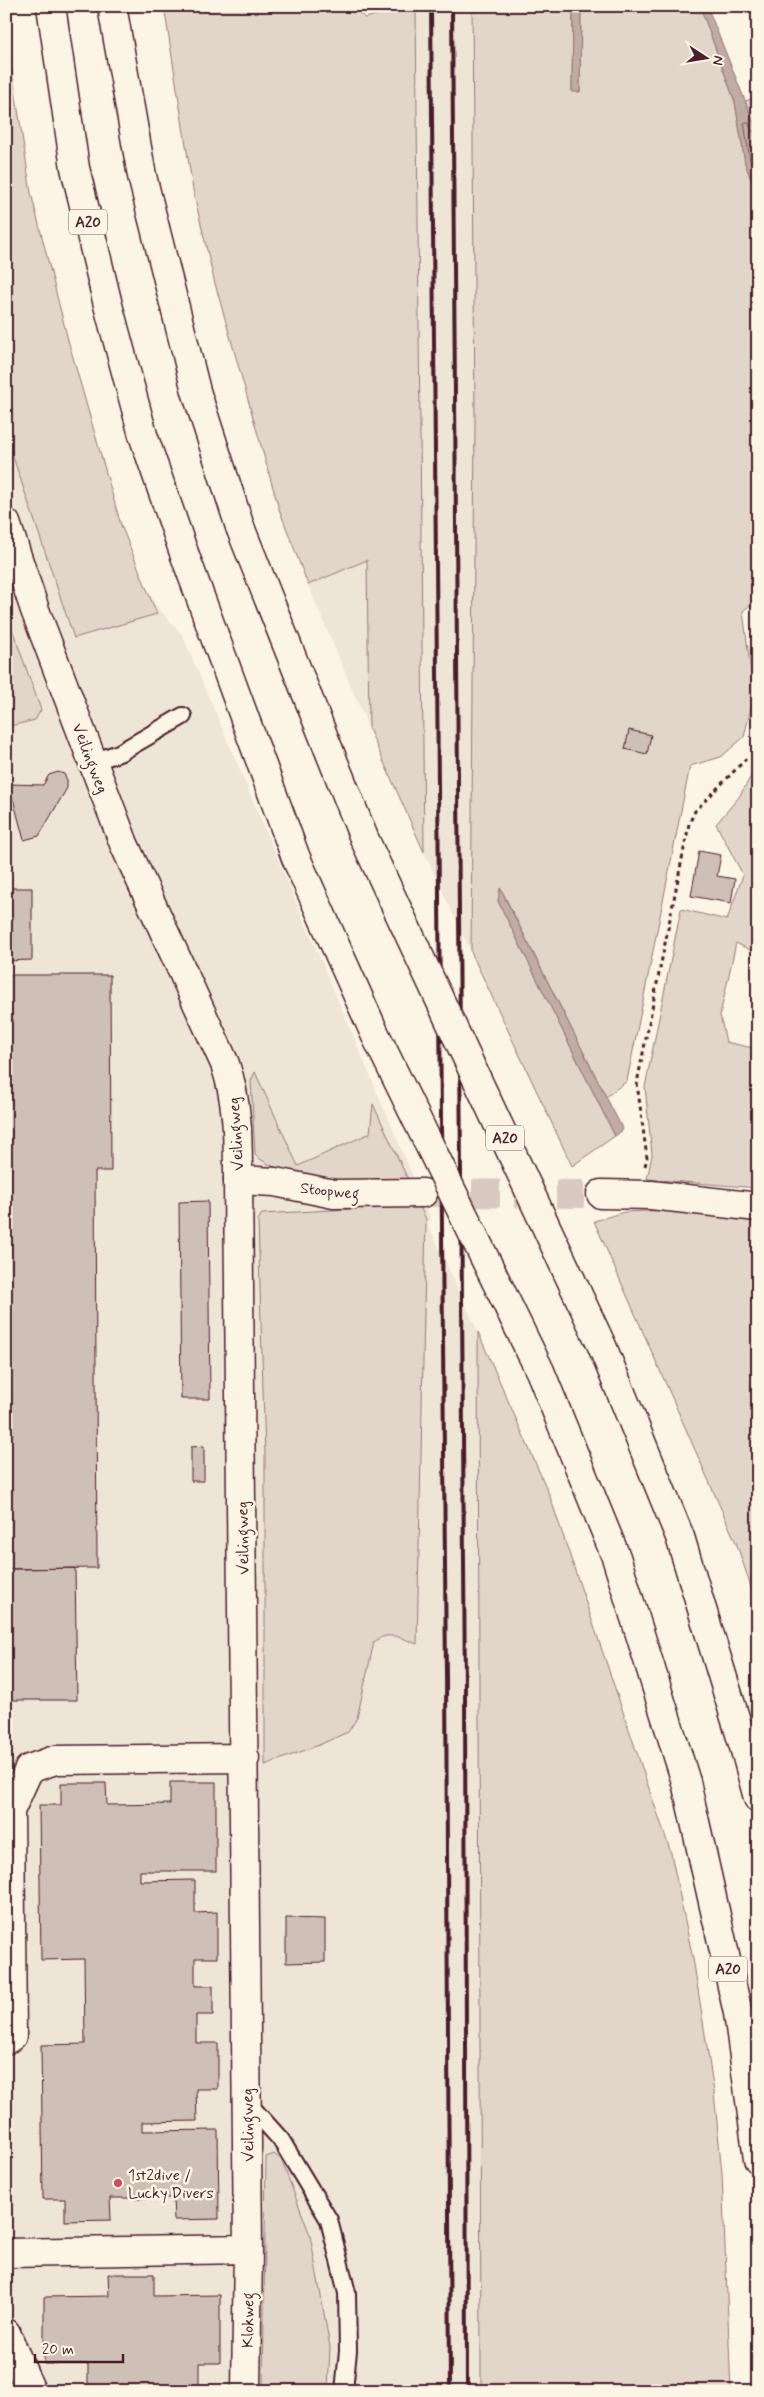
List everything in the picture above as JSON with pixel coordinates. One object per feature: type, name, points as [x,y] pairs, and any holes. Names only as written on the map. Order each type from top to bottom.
[{"type":"main road","name":"A20","points":[[51,6],[75,168],[108,305],[143,435],[184,554],[296,858],[375,1034],[540,1371],[613,1548],[686,1782],[738,2013],[758,2159]]},
{"type":"main road","name":"A20","points":[[112,6],[142,176],[196,391],[240,527],[364,838],[602,1346],[680,1537],[758,1798]]},
{"type":"main road","name":"Veilingweg","points":[[6,523],[35,610],[124,844],[231,1081],[237,1116],[245,1758],[248,2249]]},
{"type":"main road","name":"Stoopweg","points":[[238,1180],[275,1182],[334,1194],[423,1193]]},
{"type":"main road","points":[[601,1194],[651,1195],[758,1207]]},
{"type":"main road","points":[[6,2040],[12,2036],[8,1811],[29,1768],[55,1760],[245,1758]]},
{"type":"main road","points":[[6,2253],[248,2249]]},
{"type":"main road","name":"Klokweg","points":[[246,2391],[248,2249]]},
{"type":"main road","points":[[6,2333],[31,2391]]},
{"type":"lane","points":[[92,762],[119,753],[183,716]]},
{"type":"lane","points":[[246,2102],[282,2140],[329,2220],[347,2293],[348,2351],[344,2391]]},
{"type":"path","points":[[628,1195],[645,1166],[647,1158],[637,1082],[689,824],[695,811],[746,759]]},
{"type":"shaded area","points":[[164,6],[352,6],[365,18],[406,6],[416,6],[424,852],[369,729],[367,560],[308,585],[279,509],[214,280],[193,190]]},
{"type":"shaded area","points":[[416,6],[472,6],[475,420],[471,952],[424,852]]},
{"type":"shaded area","points":[[472,6],[573,6],[572,92],[580,91],[581,6],[700,6],[735,102],[745,163],[758,198],[758,605],[748,607],[743,611],[754,695],[744,737],[721,757],[690,766],[627,1081],[606,1097],[501,889],[498,901],[615,1136],[572,1166],[471,952],[475,420]]},
{"type":"shaded area","points":[[6,32],[31,193],[68,340],[121,525],[157,614],[74,638],[6,436]]},
{"type":"shaded area","points":[[758,97],[758,133],[745,101]]},
{"type":"shaded area","points":[[6,134],[125,573],[182,634],[432,1221],[426,1220],[478,1332],[481,2391],[6,2391]]},
{"type":"shaded area","points":[[367,560],[369,729],[308,585]]},
{"type":"shaded area","points":[[6,612],[41,710],[35,720],[6,727]]},
{"type":"shaded area","points":[[758,764],[758,950],[750,950],[736,943],[720,1015],[726,1042],[758,1049],[758,1188],[647,1179],[652,1155],[645,1087],[681,909],[727,920],[743,875],[716,824],[739,797]]},
{"type":"shaded area","points":[[255,1072],[298,1166],[370,1133],[373,1104],[411,1186],[332,1183],[282,1170],[261,1160],[255,1154],[251,1081]]},
{"type":"shaded area","points":[[419,1205],[426,1219],[417,1644],[395,1636],[379,1638],[374,1642],[357,1718],[348,1732],[265,1765],[265,1456],[258,1220],[262,1214]]},
{"type":"shaded area","points":[[672,1210],[758,1222],[757,1605],[737,1545],[594,1221],[624,1212]]},
{"type":"shaded area","points":[[478,1332],[549,1494],[671,1853],[694,1964],[714,2092],[722,2173],[731,2391],[481,2391]]},
{"type":"shaded area","points":[[274,2154],[281,2159],[310,2235],[330,2347],[328,2391],[263,2391],[266,2157]]},
{"type":"water","points":[[573,6],[581,6],[580,92],[572,92]]},
{"type":"water","points":[[700,6],[707,6],[758,133],[758,198],[745,163],[735,102]]},
{"type":"water","points":[[500,888],[623,1130],[615,1136],[498,901]]},
{"type":"building","points":[[629,730],[651,735],[647,754],[625,749]]},
{"type":"building","points":[[58,772],[64,774],[67,780],[67,788],[39,836],[24,840],[9,784],[43,785],[49,775]]},
{"type":"building","points":[[699,851],[721,855],[717,876],[735,879],[731,903],[691,896]]},
{"type":"building","points":[[6,888],[32,888],[32,960],[6,961]]},
{"type":"building","points":[[6,975],[110,975],[111,1171],[95,1171],[97,1568],[6,1569]]},
{"type":"building","points":[[208,1201],[210,1399],[181,1399],[179,1202]]},
{"type":"building","points":[[204,1446],[204,1481],[191,1481],[191,1447]]},
{"type":"building","points":[[75,1568],[77,1700],[6,1700],[6,1569]]},
{"type":"building","points":[[170,1782],[216,1782],[216,1871],[140,1871],[140,1881],[195,1880],[195,1913],[217,1912],[217,1958],[195,1958],[195,1986],[213,1986],[213,2015],[196,2015],[196,2043],[218,2043],[218,2089],[196,2089],[197,2121],[142,2122],[142,2131],[218,2130],[219,2219],[174,2220],[173,2198],[110,2198],[111,2220],[65,2221],[65,2199],[43,2199],[41,2045],[85,2044],[84,1959],[41,1960],[39,1805],[61,1805],[61,1783],[106,1783],[107,1805],[170,1804]]},
{"type":"building","points":[[286,1918],[325,1919],[325,1962],[286,1963]]},
{"type":"building","points":[[108,2274],[154,2274],[154,2296],[220,2295],[220,2363],[199,2363],[199,2391],[88,2391],[88,2364],[44,2364],[44,2297],[109,2296]]},
{"type":"tunnel","points":[[430,1193],[601,1194]]},
{"type":"railway","points":[[431,6],[446,1676],[450,2391]]},
{"type":"railway","points":[[452,6],[465,1692],[467,2391]]},
{"type":"place","name":"1st2dive / Lucky Divers","points":[[118,2183]]}]
